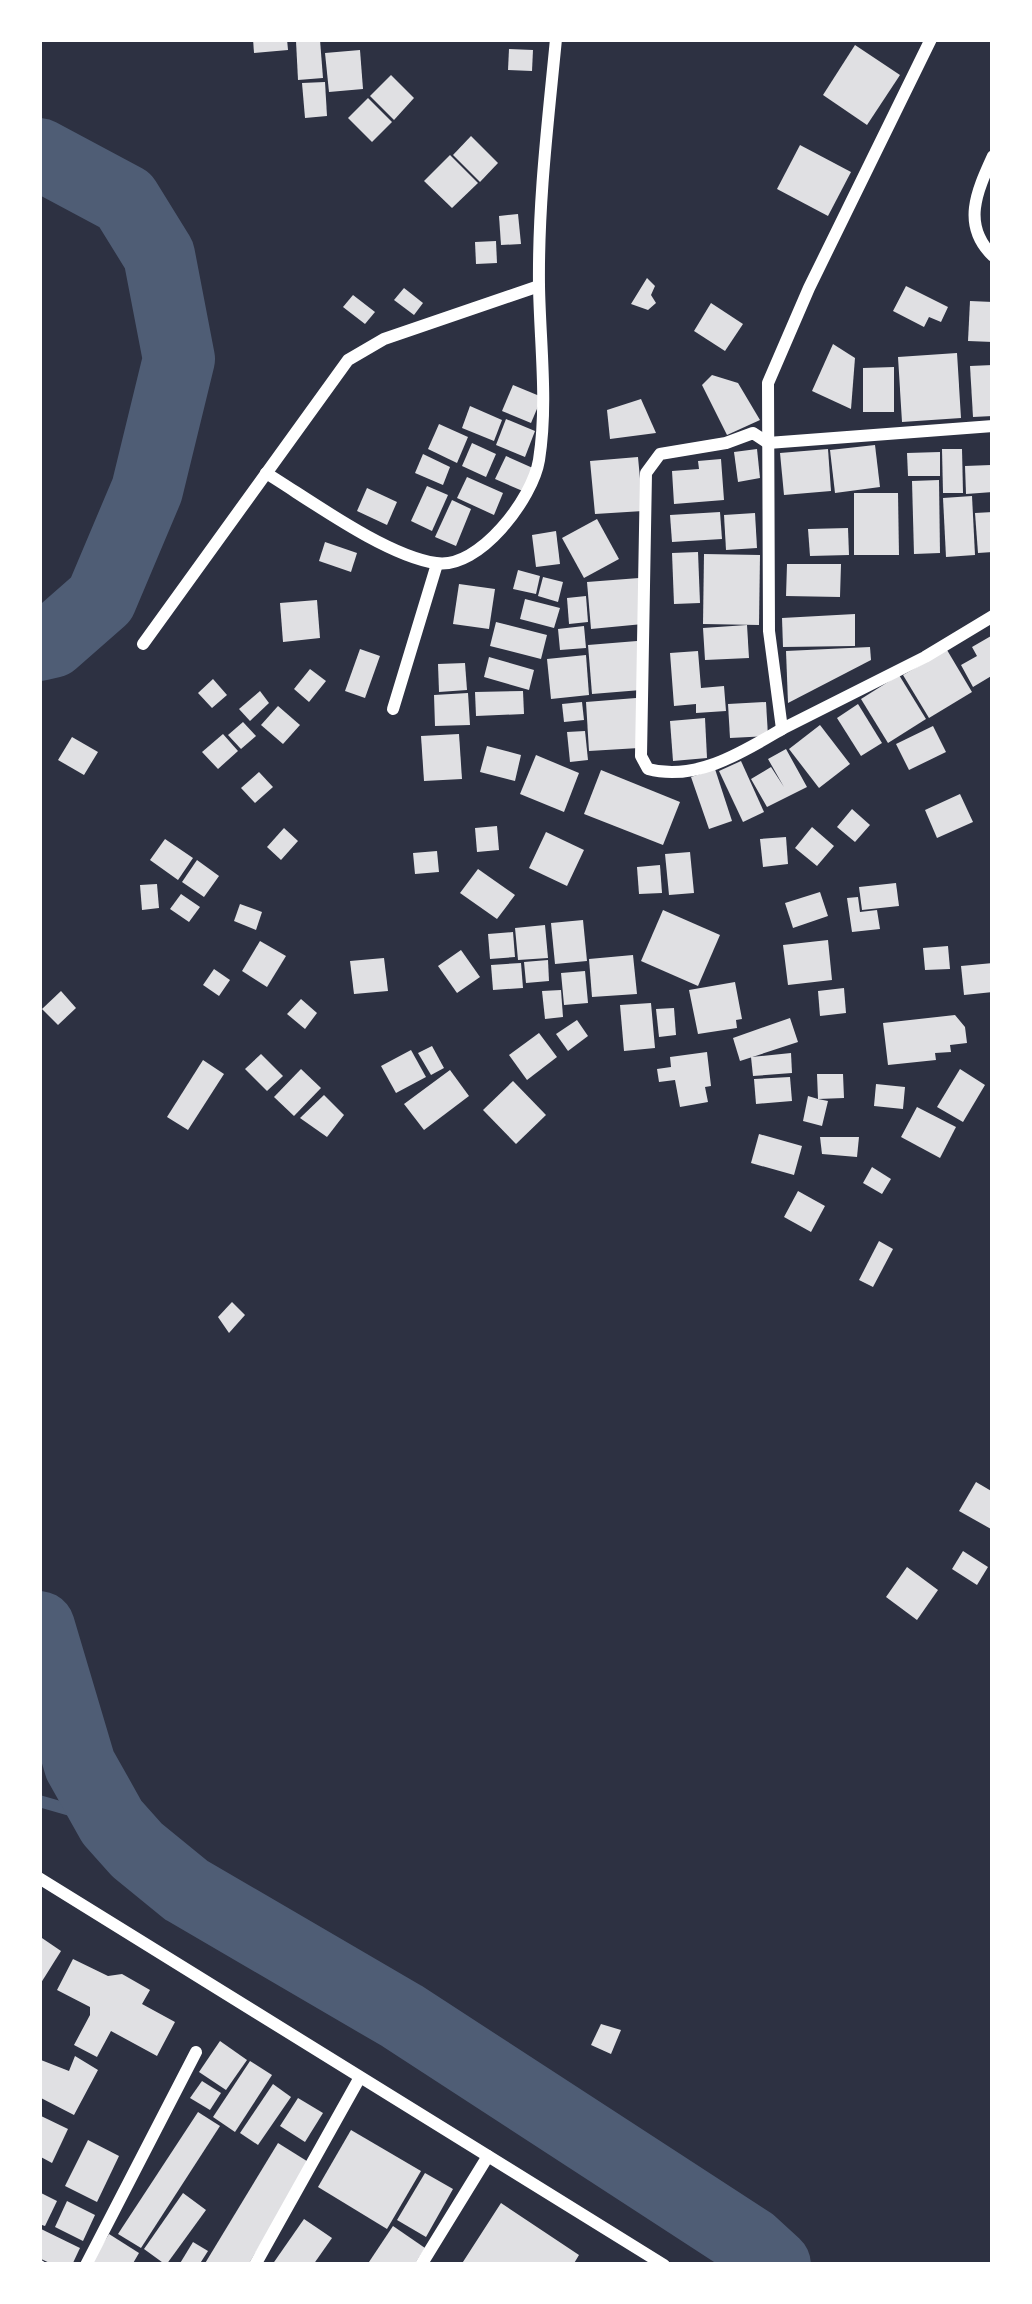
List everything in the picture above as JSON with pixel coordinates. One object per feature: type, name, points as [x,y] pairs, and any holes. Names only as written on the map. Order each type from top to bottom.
[{"type":"street","points":[[266,473],[363,532],[437,564],[451,563],[482,546],[510,521],[539,463],[541,169],[556,39]]},
{"type":"street","points":[[782,729],[770,632],[768,383],[809,288],[931,39]]},
{"type":"street","points":[[993,156],[976,191],[973,214],[976,234],[993,256]]},
{"type":"street","points":[[143,644],[348,360],[385,339],[539,286]]},
{"type":"street","points":[[993,426],[768,443],[753,433],[726,443],[660,454],[646,472],[641,756],[649,769],[664,773],[718,764],[925,657],[993,616]]},
{"type":"street","points":[[394,709],[437,564]]},
{"type":"street","points":[[39,1878],[657,2263]]},
{"type":"street","points":[[86,2265],[196,2053]]},
{"type":"street","points":[[255,2265],[359,2079]]},
{"type":"street","points":[[421,2265],[488,2156]]},
{"type":"building","points":[[253,39],[287,39],[288,50],[254,53]]},
{"type":"building","points":[[320,40],[323,78],[298,80],[296,41]]},
{"type":"building","points":[[855,45],[900,75],[867,125],[823,95]]},
{"type":"building","points":[[509,49],[533,50],[532,71],[508,70]]},
{"type":"building","points":[[360,50],[363,89],[329,92],[325,53]]},
{"type":"building","points":[[391,75],[414,98],[394,120],[370,96]]},
{"type":"building","points":[[325,82],[327,116],[305,118],[302,83]]},
{"type":"building","points":[[368,98],[392,122],[372,142],[348,118]]},
{"type":"building","points":[[471,136],[498,163],[480,182],[453,155]]},
{"type":"building","points":[[800,145],[851,172],[828,216],[777,189]]},
{"type":"building","points":[[450,155],[478,183],[452,208],[424,181]]},
{"type":"building","points":[[518,214],[521,244],[501,245],[499,216]]},
{"type":"building","points":[[496,241],[497,263],[476,264],[475,242]]},
{"type":"building","points":[[647,278],[655,286],[651,295],[656,303],[648,310],[631,304]]},
{"type":"building","points":[[906,286],[948,307],[941,322],[929,317],[924,327],[893,311]]},
{"type":"building","points":[[404,288],[423,303],[414,315],[394,300]]},
{"type":"building","points":[[353,295],[375,312],[365,324],[343,307]]},
{"type":"building","points":[[970,301],[993,302],[993,342],[968,341]]},
{"type":"building","points":[[711,303],[743,324],[725,351],[694,331]]},
{"type":"building","points":[[833,344],[855,358],[851,409],[812,391]]},
{"type":"building","points":[[957,353],[961,418],[902,422],[898,357]]},
{"type":"building","points":[[993,365],[993,416],[973,417],[970,366]]},
{"type":"building","points":[[894,367],[894,412],[863,412],[863,368]]},
{"type":"building","points":[[712,375],[738,383],[760,420],[727,435],[702,385]]},
{"type":"building","points":[[513,385],[542,397],[531,423],[502,411]]},
{"type":"building","points":[[641,399],[656,433],[610,439],[607,410]]},
{"type":"building","points":[[470,406],[502,420],[494,441],[462,428]]},
{"type":"building","points":[[506,419],[535,431],[525,457],[496,445]]},
{"type":"building","points":[[439,424],[468,437],[457,463],[428,449]]},
{"type":"building","points":[[472,443],[496,454],[486,477],[462,466]]},
{"type":"building","points":[[875,445],[880,487],[835,493],[830,450]]},
{"type":"building","points":[[757,449],[760,478],[738,482],[734,452]]},
{"type":"building","points":[[828,449],[831,491],[784,495],[780,453]]},
{"type":"building","points":[[942,449],[962,449],[963,493],[943,493]]},
{"type":"building","points":[[940,452],[940,476],[908,476],[907,453]]},
{"type":"building","points":[[423,454],[450,467],[443,485],[415,473]]},
{"type":"building","points":[[506,456],[535,469],[525,492],[495,479]]},
{"type":"building","points":[[638,457],[643,511],[595,514],[590,461]]},
{"type":"building","points":[[721,459],[724,500],[674,504],[672,471],[699,469],[698,461]]},
{"type":"building","points":[[991,465],[993,492],[966,494],[965,466]]},
{"type":"building","points":[[467,477],[503,493],[494,515],[457,498]]},
{"type":"building","points":[[939,480],[940,553],[914,554],[912,481]]},
{"type":"building","points":[[427,486],[448,495],[432,531],[411,521]]},
{"type":"building","points":[[367,488],[397,502],[387,525],[357,511]]},
{"type":"building","points":[[854,493],[898,493],[899,555],[854,555]]},
{"type":"building","points":[[972,496],[975,555],[946,557],[943,498]]},
{"type":"building","points":[[452,500],[471,509],[456,546],[435,537]]},
{"type":"building","points":[[720,512],[722,539],[672,542],[670,515]]},
{"type":"building","points":[[993,512],[993,552],[978,553],[975,513]]},
{"type":"building","points":[[755,513],[757,548],[726,550],[724,515]]},
{"type":"building","points":[[597,519],[619,559],[584,578],[562,538]]},
{"type":"building","points":[[848,528],[849,555],[810,556],[808,529]]},
{"type":"building","points":[[556,531],[560,564],[536,567],[532,535]]},
{"type":"building","points":[[325,542],[357,553],[351,572],[319,561]]},
{"type":"building","points":[[698,552],[700,603],[674,604],[672,553]]},
{"type":"building","points":[[704,554],[760,555],[759,625],[703,624]]},
{"type":"building","points":[[787,564],[841,564],[840,597],[786,596]]},
{"type":"building","points":[[518,570],[540,576],[536,594],[513,589]]},
{"type":"building","points":[[543,577],[563,582],[558,602],[538,596]]},
{"type":"building","points":[[639,578],[643,624],[591,629],[587,582]]},
{"type":"building","points":[[459,584],[495,589],[489,629],[453,624]]},
{"type":"building","points":[[586,596],[588,622],[569,624],[567,598]]},
{"type":"building","points":[[525,599],[560,608],[554,628],[520,619]]},
{"type":"building","points":[[317,600],[320,638],[283,642],[280,603]]},
{"type":"building","points":[[855,614],[855,646],[783,647],[782,618]]},
{"type":"building","points":[[496,622],[547,635],[541,659],[490,646]]},
{"type":"building","points":[[747,625],[749,658],[705,660],[703,628]]},
{"type":"building","points":[[584,626],[586,648],[560,650],[558,629]]},
{"type":"building","points":[[991,636],[993,675],[973,687],[961,665],[977,656],[972,647]]},
{"type":"building","points":[[637,641],[641,690],[592,694],[588,645]]},
{"type":"building","points":[[870,647],[871,660],[788,703],[786,651]]},
{"type":"building","points":[[360,649],[380,656],[365,698],[345,691]]},
{"type":"building","points":[[947,650],[972,692],[929,718],[903,675]]},
{"type":"building","points":[[698,651],[701,688],[724,686],[726,711],[696,713],[696,704],[674,706],[670,653]]},
{"type":"building","points":[[586,655],[589,695],[551,699],[547,659]]},
{"type":"building","points":[[489,657],[534,670],[529,690],[484,677]]},
{"type":"building","points":[[465,663],[467,690],[439,692],[438,664]]},
{"type":"building","points":[[310,669],[326,681],[309,702],[294,689]]},
{"type":"building","points":[[899,675],[926,719],[888,743],[861,699]]},
{"type":"building","points":[[213,679],[227,695],[212,708],[198,693]]},
{"type":"building","points":[[260,691],[269,703],[250,721],[239,709]]},
{"type":"building","points":[[523,691],[524,714],[476,716],[475,692]]},
{"type":"building","points":[[468,693],[470,725],[435,726],[434,695]]},
{"type":"building","points":[[636,698],[639,748],[589,751],[586,702]]},
{"type":"building","points":[[582,702],[584,720],[564,722],[562,704]]},
{"type":"building","points":[[766,702],[768,736],[730,738],[728,704]]},
{"type":"building","points":[[858,704],[882,743],[861,756],[837,718]]},
{"type":"building","points":[[278,706],[300,725],[283,744],[261,725]]},
{"type":"building","points":[[705,718],[707,758],[673,761],[670,721]]},
{"type":"building","points":[[243,722],[256,736],[241,749],[228,735]]},
{"type":"building","points":[[820,725],[850,764],[819,788],[789,749]]},
{"type":"building","points":[[933,726],[946,752],[909,770],[896,744]]},
{"type":"building","points":[[585,731],[588,760],[570,762],[567,732]]},
{"type":"building","points":[[223,734],[238,751],[218,769],[202,752]]},
{"type":"building","points":[[459,734],[462,779],[424,781],[421,736]]},
{"type":"building","points":[[72,737],[98,752],[84,775],[58,760]]},
{"type":"building","points":[[487,746],[521,755],[515,781],[480,772]]},
{"type":"building","points":[[786,749],[807,787],[767,807],[751,779],[771,767],[784,787],[768,759]]},
{"type":"building","points":[[536,755],[579,773],[564,812],[520,794]]},
{"type":"building","points":[[741,761],[764,812],[743,822],[719,771]]},
{"type":"building","points":[[715,769],[732,821],[709,829],[691,777]]},
{"type":"building","points":[[601,770],[680,802],[663,845],[584,814]]},
{"type":"building","points":[[259,772],[273,787],[255,803],[241,788]]},
{"type":"building","points":[[960,794],[973,822],[937,838],[925,810]]},
{"type":"building","points":[[852,809],[870,825],[855,842],[837,827]]},
{"type":"building","points":[[497,826],[499,850],[477,852],[475,828]]},
{"type":"building","points":[[812,827],[834,846],[817,866],[795,848]]},
{"type":"building","points":[[284,828],[298,841],[281,860],[267,847]]},
{"type":"building","points":[[546,832],[584,850],[567,886],[529,868]]},
{"type":"building","points":[[786,837],[788,864],[763,867],[760,839]]},
{"type":"building","points":[[165,839],[193,858],[178,880],[150,860]]},
{"type":"building","points":[[437,851],[439,872],[415,874],[413,853]]},
{"type":"building","points":[[690,852],[694,893],[669,895],[665,854]]},
{"type":"building","points":[[197,860],[219,876],[204,897],[182,882]]},
{"type":"building","points":[[660,865],[662,893],[639,894],[637,867]]},
{"type":"building","points":[[478,869],[515,895],[497,919],[460,893]]},
{"type":"building","points":[[896,883],[899,906],[862,910],[859,887]]},
{"type":"building","points":[[157,884],[159,908],[142,910],[140,885]]},
{"type":"building","points":[[820,892],[828,916],[793,928],[785,903]]},
{"type":"building","points":[[181,894],[200,907],[189,922],[170,909]]},
{"type":"building","points":[[858,897],[860,912],[877,910],[880,929],[852,932],[847,898]]},
{"type":"building","points":[[240,904],[262,912],[256,930],[234,921]]},
{"type":"building","points":[[663,910],[720,935],[698,986],[641,961]]},
{"type":"building","points":[[583,920],[587,961],[555,964],[551,923]]},
{"type":"building","points":[[545,925],[548,958],[518,960],[515,928]]},
{"type":"building","points":[[513,932],[515,957],[490,959],[488,934]]},
{"type":"building","points":[[828,940],[832,980],[788,985],[783,945]]},
{"type":"building","points":[[260,941],[286,956],[267,987],[242,971]]},
{"type":"building","points":[[948,946],[950,969],[925,970],[923,948]]},
{"type":"building","points":[[461,950],[480,977],[457,993],[438,966]]},
{"type":"building","points":[[633,955],[637,994],[592,997],[589,959]]},
{"type":"building","points":[[384,958],[388,991],[354,994],[350,961]]},
{"type":"building","points":[[548,960],[549,981],[526,983],[524,962]]},
{"type":"building","points":[[521,963],[523,988],[493,990],[491,965]]},
{"type":"building","points":[[993,963],[993,992],[964,995],[961,966]]},
{"type":"building","points":[[214,969],[230,980],[219,996],[203,985]]},
{"type":"building","points":[[585,971],[588,1003],[564,1005],[561,973]]},
{"type":"building","points":[[735,982],[742,1019],[736,1020],[737,1028],[698,1034],[689,990]]},
{"type":"building","points":[[844,988],[846,1013],[820,1016],[818,991]]},
{"type":"building","points":[[561,990],[563,1017],[545,1019],[542,991]]},
{"type":"building","points":[[61,991],[76,1008],[58,1025],[42,1009]]},
{"type":"building","points":[[301,999],[317,1013],[305,1029],[287,1014]]},
{"type":"building","points":[[651,1003],[655,1048],[624,1051],[620,1005]]},
{"type":"building","points":[[674,1008],[676,1035],[659,1037],[656,1009]]},
{"type":"building","points":[[955,1015],[965,1027],[967,1043],[950,1045],[951,1052],[935,1053],[936,1060],[888,1065],[883,1023]]},
{"type":"building","points":[[790,1018],[798,1042],[740,1061],[733,1038]]},
{"type":"building","points":[[577,1020],[588,1036],[568,1051],[556,1034]]},
{"type":"building","points":[[539,1033],[557,1057],[527,1080],[509,1055]]},
{"type":"building","points":[[432,1046],[444,1068],[431,1075],[418,1053]]},
{"type":"building","points":[[411,1050],[426,1077],[396,1093],[381,1066]]},
{"type":"building","points":[[707,1052],[708,1102],[680,1107],[675,1080],[659,1082],[657,1069],[671,1067],[670,1057]]},
{"type":"building","points":[[791,1053],[792,1073],[753,1076],[751,1057]]},
{"type":"building","points":[[261,1054],[283,1076],[267,1091],[245,1069]]},
{"type":"building","points":[[203,1060],[224,1074],[188,1130],[167,1117]]},
{"type":"building","points":[[301,1069],[321,1088],[294,1116],[274,1097]]},
{"type":"building","points":[[960,1069],[985,1085],[963,1122],[937,1107]]},
{"type":"building","points":[[450,1070],[469,1096],[424,1130],[404,1104]]},
{"type":"building","points":[[817,1074],[843,1074],[844,1098],[818,1099]]},
{"type":"building","points":[[790,1077],[792,1101],[756,1104],[754,1079]]},
{"type":"building","points":[[513,1081],[546,1115],[516,1144],[483,1110]]},
{"type":"building","points":[[876,1084],[905,1087],[903,1109],[874,1106]]},
{"type":"building","points":[[324,1095],[344,1115],[327,1137],[300,1118]]},
{"type":"building","points":[[808,1096],[828,1101],[822,1126],[803,1121]]},
{"type":"building","points":[[917,1107],[956,1127],[940,1158],[901,1137]]},
{"type":"building","points":[[759,1134],[802,1146],[794,1175],[751,1163]]},
{"type":"building","points":[[820,1137],[859,1137],[857,1157],[822,1154]]},
{"type":"building","points":[[872,1167],[891,1179],[882,1194],[863,1183]]},
{"type":"building","points":[[798,1191],[825,1206],[811,1232],[784,1217]]},
{"type":"building","points":[[879,1241],[893,1249],[873,1287],[859,1280]]},
{"type":"building","points":[[232,1302],[245,1315],[229,1333],[218,1317]]},
{"type":"building","points":[[976,1482],[993,1492],[991,1529],[959,1511]]},
{"type":"building","points":[[963,1551],[988,1567],[977,1585],[952,1569]]},
{"type":"building","points":[[907,1567],[938,1590],[917,1620],[886,1597]]},
{"type":"building","points":[[39,1936],[61,1951],[39,1986]]},
{"type":"building","points":[[73,1959],[108,1976],[122,1974],[150,1990],[142,2004],[175,2022],[157,2056],[111,2031],[97,2057],[74,2045],[90,2007],[57,1990]]},
{"type":"building","points":[[601,2024],[621,2030],[611,2054],[591,2045]]},
{"type":"building","points":[[220,2041],[247,2060],[226,2090],[199,2072]]},
{"type":"building","points":[[75,2056],[98,2070],[74,2115],[39,2097],[39,2064],[41,2060],[69,2071]]},
{"type":"building","points":[[250,2061],[272,2075],[235,2132],[213,2117]]},
{"type":"building","points":[[202,2081],[221,2093],[210,2110],[190,2098]]},
{"type":"building","points":[[273,2084],[291,2097],[258,2145],[240,2133]]},
{"type":"building","points":[[298,2098],[323,2113],[305,2142],[280,2126]]},
{"type":"building","points":[[198,2112],[220,2126],[141,2248],[118,2234]]},
{"type":"building","points":[[39,2115],[68,2129],[52,2163],[39,2156]]},
{"type":"building","points":[[351,2130],[421,2171],[387,2229],[318,2187]]},
{"type":"building","points":[[88,2140],[119,2156],[97,2202],[65,2186]]},
{"type":"building","points":[[278,2143],[310,2163],[248,2265],[204,2265]]},
{"type":"building","points":[[425,2173],[453,2189],[426,2237],[397,2220]]},
{"type":"building","points":[[39,2192],[57,2201],[45,2226],[39,2224]]},
{"type":"building","points":[[183,2193],[206,2210],[166,2265],[144,2249]]},
{"type":"building","points":[[67,2201],[95,2215],[83,2241],[55,2227]]},
{"type":"building","points":[[501,2203],[579,2255],[573,2265],[461,2265]]},
{"type":"building","points":[[304,2219],[332,2238],[313,2265],[272,2265]]},
{"type":"building","points":[[393,2226],[425,2248],[414,2265],[367,2265]]},
{"type":"building","points":[[39,2228],[80,2248],[72,2265],[54,2265],[39,2258]]},
{"type":"building","points":[[109,2234],[139,2253],[132,2265],[90,2265]]},
{"type":"building","points":[[193,2242],[208,2251],[199,2265],[179,2265]]},
{"type":"waterway","points":[[39,154],[125,200],[159,255],[179,359],[147,490],[101,599],[52,642],[39,645]]},
{"type":"waterway","points":[[39,1627],[80,1765],[112,1822],[137,1850],[186,1890],[402,2016],[751,2243],[775,2265]]},
{"type":"waterway","points":[[39,1801],[112,1822]]}]
